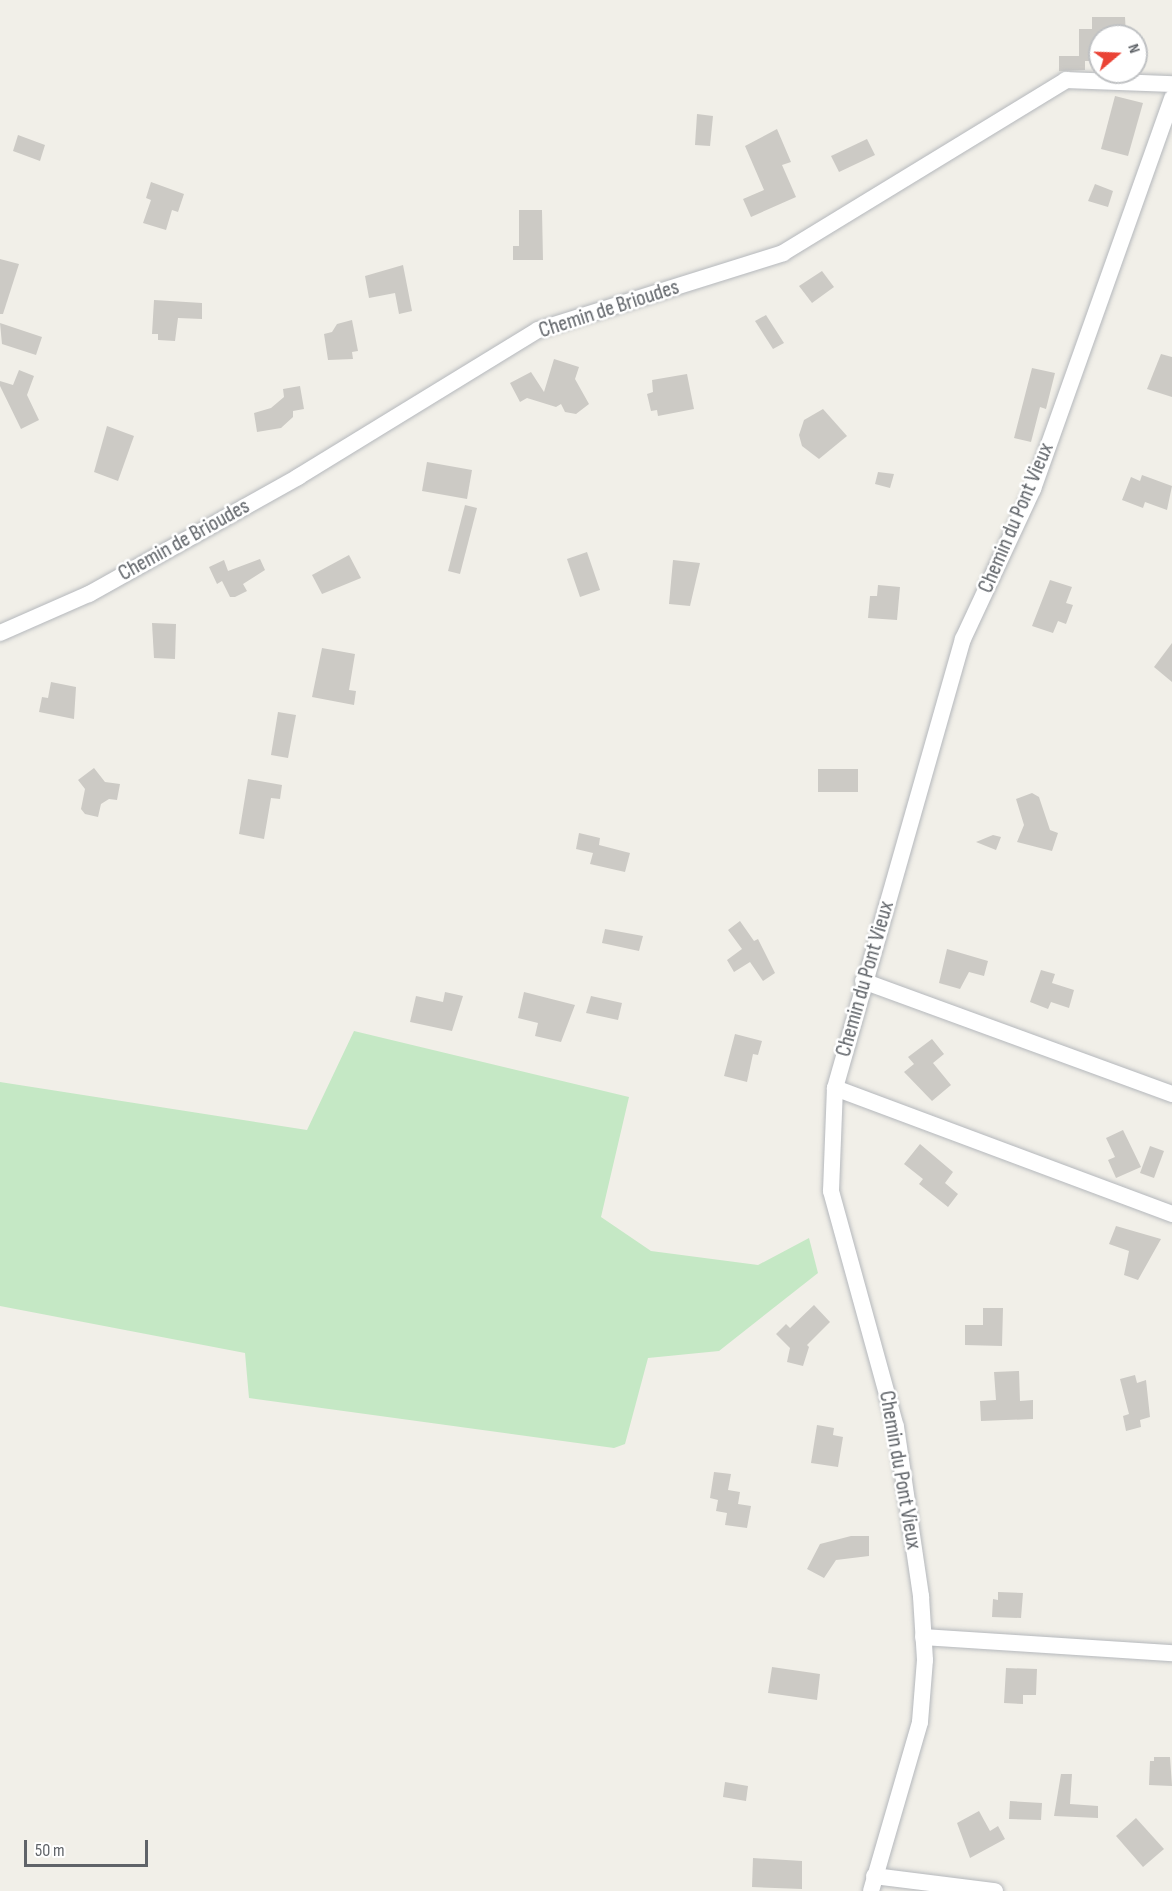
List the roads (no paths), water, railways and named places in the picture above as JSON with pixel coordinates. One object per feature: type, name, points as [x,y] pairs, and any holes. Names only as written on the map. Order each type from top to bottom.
[{"type":"street","name":"Chemin de Brioudes","points":[[0,633],[89,594],[298,477],[538,330],[783,253],[1066,80],[1172,84]]},
{"type":"street","name":"Chemin du Pont Vieux","points":[[873,1884],[920,1722],[923,1637],[921,1596],[896,1427],[831,1191],[835,1088],[863,981],[963,639],[1033,489],[1172,98]]},
{"type":"street","points":[[863,981],[1172,1094]]},
{"type":"street","points":[[835,1088],[1172,1214]]},
{"type":"street","points":[[923,1637],[1172,1653]]},
{"type":"street","points":[[873,1884],[995,1891]]}]
